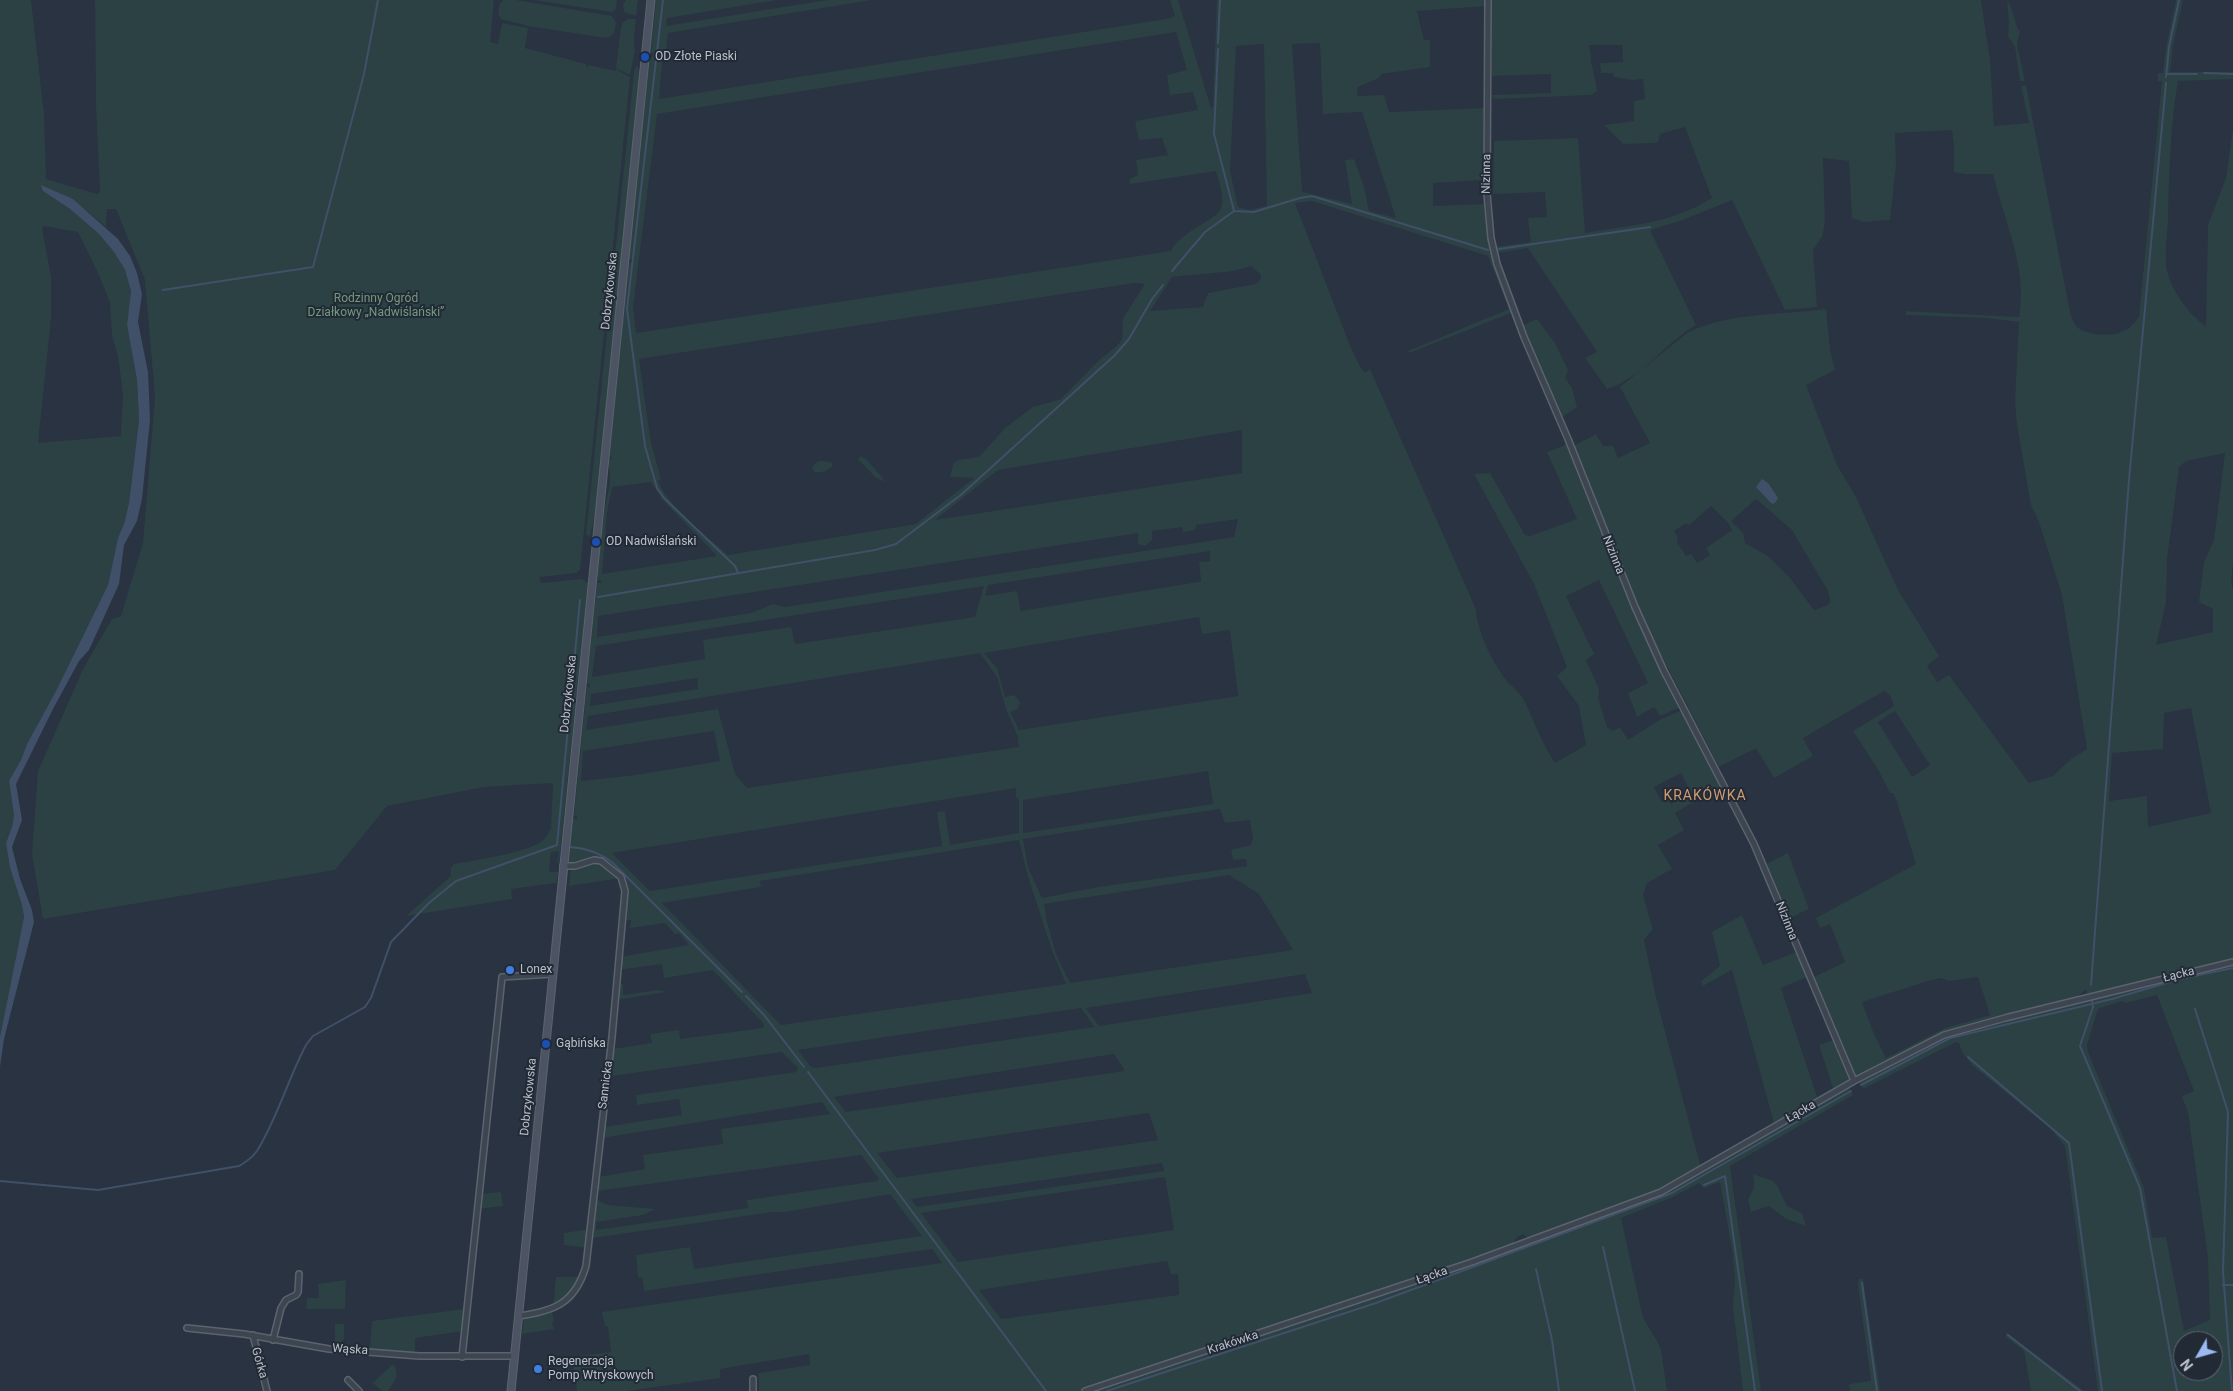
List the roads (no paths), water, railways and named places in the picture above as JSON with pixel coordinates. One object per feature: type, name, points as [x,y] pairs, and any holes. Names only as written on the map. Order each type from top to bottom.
[{"type":"main road","name":"Dobrzykowska","points":[[511,1391],[651,0]]},
{"type":"street","name":"Nizinna","points":[[1488,0],[1487,194],[1490,238],[1497,264],[1524,336],[1575,457],[1634,607],[1664,671],[1754,844],[1854,1081]]},
{"type":"street","name":"Sannicka","points":[[519,1316],[552,1310],[562,1304],[576,1288],[586,1266],[612,1037],[616,973],[625,896],[621,877],[611,868],[597,860],[575,866],[563,866]]},
{"type":"street","name":"Łącka","points":[[1380,1294],[1668,1189],[1854,1081],[1944,1035],[2005,1018],[2233,962]]},
{"type":"street","points":[[462,1357],[502,978],[553,974]]},
{"type":"street","name":"Górka","points":[[273,1340],[281,1308],[286,1300],[298,1292],[299,1274]]},
{"type":"street","name":"Krakówka","points":[[1085,1391],[1380,1294]]},
{"type":"street","name":"Wąska","points":[[187,1328],[253,1335],[330,1349],[405,1355],[515,1356]]},
{"type":"street","name":"Górka","points":[[253,1335],[266,1391]]},
{"type":"street","points":[[753,1379],[753,1391]]},
{"type":"street","points":[[348,1380],[359,1391]]},
{"type":"water","points":[[41,185],[73,199],[118,239],[130,256],[137,273],[142,294],[138,322],[148,372],[150,420],[142,499],[137,521],[124,545],[119,584],[89,650],[79,661],[16,784],[22,820],[12,847],[34,922],[4,1039],[0,1067],[0,1037],[24,917],[10,868],[6,843],[14,815],[9,781],[108,585],[118,538],[124,524],[129,503],[139,420],[137,380],[127,325],[131,291],[125,270],[114,252],[99,234],[70,209],[43,191]]},
{"type":"water","points":[[1762,479],[1768,483],[1778,498],[1775,503],[1772,504],[1756,487]]},
{"type":"waterway","points":[[163,290],[313,267],[364,74],[378,0]]},
{"type":"waterway","points":[[663,0],[627,309],[645,446],[657,488],[664,498],[735,566],[738,573]]},
{"type":"waterway","points":[[1218,43],[1220,0]]},
{"type":"waterway","points":[[2166,77],[2169,47],[2179,0]]},
{"type":"waterway","points":[[1172,271],[1205,232],[1234,211],[1214,134],[1218,49]]},
{"type":"waterway","points":[[2204,73],[2233,74]]},
{"type":"waterway","points":[[2166,74],[2197,74]]},
{"type":"waterway","points":[[2091,985],[2129,480],[2166,83]]},
{"type":"waterway","points":[[1234,211],[1254,212],[1312,196],[1488,250]]},
{"type":"waterway","points":[[1499,249],[1650,227]]},
{"type":"waterway","points":[[598,597],[875,550],[896,544],[962,494],[1115,355],[1129,339],[1152,299],[1163,285]]},
{"type":"waterway","points":[[0,1181],[98,1190],[239,1166],[253,1156],[271,1126],[306,1045],[313,1036],[365,1007],[371,998],[391,942],[429,903],[456,881],[557,845],[580,600]]},
{"type":"waterway","points":[[570,847],[593,852],[613,863],[742,992]]},
{"type":"waterway","points":[[1861,1085],[1950,1038],[2112,999],[2180,979],[2233,968]]},
{"type":"waterway","points":[[746,996],[764,1015],[804,1067]]},
{"type":"waterway","points":[[2092,1001],[2093,1007],[2080,1046],[2140,1188],[2177,1391]]},
{"type":"waterway","points":[[2195,1009],[2228,1112],[2223,1272],[2232,1391]]},
{"type":"waterway","points":[[1968,1057],[2069,1143],[2102,1391]]},
{"type":"waterway","points":[[808,1072],[1046,1391]]},
{"type":"waterway","points":[[1107,1391],[1376,1303],[1672,1193],[1851,1091]]},
{"type":"waterway","points":[[1704,1185],[1725,1176],[1755,1391]]},
{"type":"waterway","points":[[1603,1247],[1635,1391]]},
{"type":"waterway","points":[[1536,1269],[1552,1340],[1559,1391]]},
{"type":"waterway","points":[[1862,1283],[1877,1391]]},
{"type":"waterway","points":[[2223,1285],[2233,1285]]},
{"type":"waterway","points":[[2008,1335],[2080,1391]]},
{"type":"place","name":"OD Złote Piaski","points":[[645,57]]},
{"type":"place","name":"OD Nadwiślański","points":[[596,542]]},
{"type":"place","name":"Lonex","points":[[510,970]]},
{"type":"place","name":"Gąbińska","points":[[546,1044]]},
{"type":"place","name":"Regeneracja Pomp Wtryskowych","points":[[538,1369]]},
{"type":"district","name":"KRAKÓWKA","points":[[1705,796]]},
{"type":"park label","name":"Rodzinny Ogród Działkowy „Nadwiślański”","points":[[376,306]]}]
